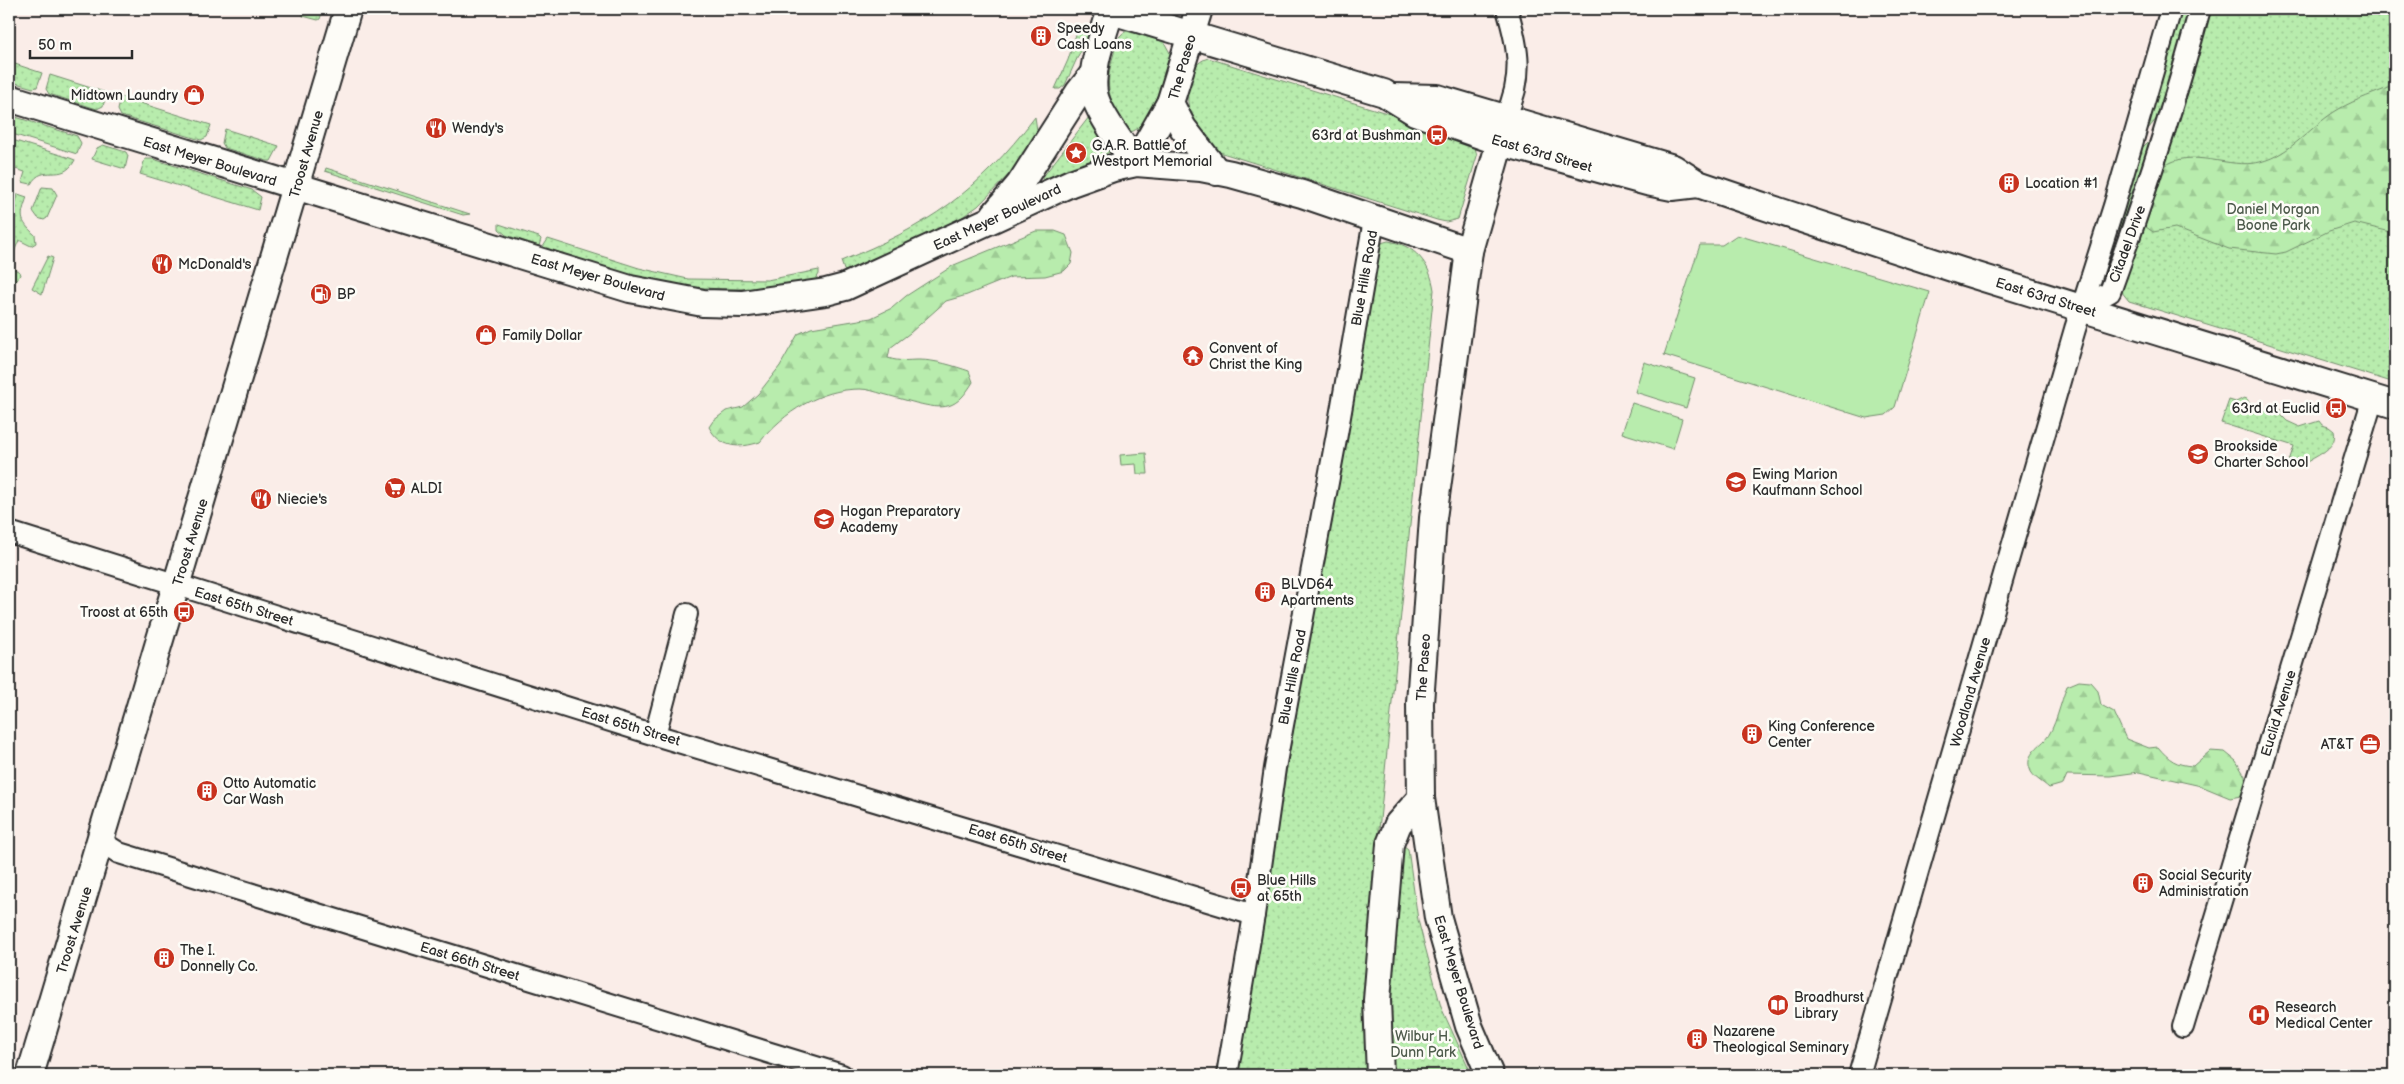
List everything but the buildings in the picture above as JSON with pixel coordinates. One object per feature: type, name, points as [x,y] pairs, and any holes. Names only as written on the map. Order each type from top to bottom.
[{"type":"main road","name":"Troost Avenue","points":[[30,1075],[348,9]]},
{"type":"main road","name":"East 63rd Street","points":[[1109,9],[1392,97],[1437,98],[1502,130],[1647,182],[1672,187],[1698,184]]},
{"type":"main road","points":[[1109,9],[1094,73],[1094,94],[1118,141],[1136,163],[1170,103]]},
{"type":"main road","name":"The Paseo","points":[[1199,9],[1170,103],[1182,128],[1217,172]]},
{"type":"main road","points":[[990,220],[1020,184],[1079,92],[1094,73]]},
{"type":"main road","name":"East 63rd Street","points":[[1392,97],[1415,112],[1502,130],[1505,135],[1512,134],[1564,143],[1598,145],[1673,168],[1698,184],[1961,271],[2384,402]]},
{"type":"main road","name":"East Meyer Boulevard","points":[[9,98],[296,188],[630,289],[703,303],[742,304],[786,300],[845,287],[1071,183],[1113,168],[1136,163],[1217,172],[1302,194],[1470,251]]},
{"type":"main road","name":"The Paseo","points":[[1421,798],[1420,703],[1433,518],[1470,251],[1502,130]]},
{"type":"main road","name":"East Meyer Boulevard","points":[[1421,798],[1438,918],[1469,1026],[1490,1075]]},
{"type":"main road","points":[[1380,1075],[1377,1000],[1390,844],[1398,824],[1421,798]]},
{"type":"street","points":[[1502,130],[1513,101],[1519,66],[1518,48],[1507,9]]},
{"type":"street","name":"Citadel Drive","points":[[2081,308],[2114,206],[2171,9]]},
{"type":"street","name":"Citadel Drive","points":[[2081,308],[2110,292],[2174,104],[2200,9]]},
{"type":"street","name":"Blue Hills Road","points":[[1227,1075],[1254,915],[1275,768],[1337,434],[1374,220]]},
{"type":"street","name":"Woodland Avenue","points":[[1858,1075],[2081,308]]},
{"type":"street","name":"Euclid Avenue","points":[[2183,1027],[2384,402]]},
{"type":"street","name":"East 65th Street","points":[[9,532],[654,734],[1254,915]]},
{"type":"street","points":[[654,734],[687,614]]},
{"type":"street","name":"East 66th Street","points":[[100,841],[119,853],[842,1075]]},
{"type":"green space","points":[[303,9],[323,9],[318,20],[303,16]]},
{"type":"green space","points":[[2180,9],[2190,9],[2158,117],[2148,129],[2146,127]]},
{"type":"green space","name":"Daniel Morgan Boone Park","points":[[2207,9],[2395,9],[2395,383],[2129,301],[2121,291]]},
{"type":"green space","points":[[1078,28],[1092,33],[1092,38],[1079,54],[1065,85],[1060,89],[1055,89],[1068,60]]},
{"type":"green space","points":[[1127,31],[1164,42],[1170,53],[1161,86],[1150,111],[1144,122],[1137,129],[1129,132],[1113,103],[1109,86],[1116,43],[1119,37]]},
{"type":"green space","points":[[1208,58],[1468,138],[1474,143],[1477,156],[1458,219],[1446,222],[1437,220],[1219,152],[1211,146],[1198,130],[1193,121],[1188,102],[1188,91],[1194,70],[1198,64]]},
{"type":"green space","points":[[9,62],[42,73],[37,87],[33,88],[9,81]]},
{"type":"green space","points":[[50,75],[107,93],[103,106],[97,109],[49,94],[46,89]]},
{"type":"green space","points":[[2395,85],[2395,233],[2354,223],[2329,231],[2286,252],[2276,254],[2229,249],[2175,228],[2153,232],[2142,224],[2154,184],[2163,167],[2174,161],[2186,158],[2248,164],[2260,162],[2282,153],[2339,109]]},
{"type":"green space","points":[[121,97],[211,125],[207,137],[201,140],[121,116],[118,110]]},
{"type":"green space","points":[[9,115],[77,136],[81,143],[77,154],[9,133]]},
{"type":"green space","points":[[1035,117],[1037,130],[1028,155],[978,206],[945,229],[848,272],[844,270],[841,261],[872,248],[925,220],[971,187],[1014,144]]},
{"type":"green space","points":[[1089,117],[1093,117],[1113,149],[1043,183],[1042,178]]},
{"type":"green space","points":[[225,129],[279,146],[271,161],[225,148],[222,143]]},
{"type":"green space","points":[[9,139],[75,160],[64,171],[41,174],[31,184],[22,182],[25,172],[9,167]]},
{"type":"green space","points":[[2148,142],[2151,142],[2123,229],[2117,230],[2116,227],[2139,151]]},
{"type":"green space","points":[[103,145],[126,152],[128,156],[125,169],[92,159],[97,148]]},
{"type":"green space","points":[[145,159],[153,159],[252,190],[261,197],[258,210],[140,174]]},
{"type":"green space","points":[[326,168],[470,214],[463,215],[325,171]]},
{"type":"green space","points":[[42,187],[53,188],[57,195],[47,218],[44,220],[38,218],[33,211]]},
{"type":"green space","points":[[18,194],[27,197],[22,218],[26,226],[35,235],[36,243],[31,246],[19,240],[9,264],[9,200],[16,202]]},
{"type":"green space","points":[[499,224],[539,237],[541,239],[539,246],[506,235],[499,229]]},
{"type":"green space","points":[[1036,231],[1055,231],[1066,235],[1073,253],[1071,264],[1064,271],[1045,276],[1011,277],[967,295],[946,301],[890,348],[888,358],[932,361],[969,371],[973,382],[955,403],[949,406],[935,407],[866,390],[845,390],[831,393],[804,404],[780,421],[760,442],[745,446],[731,445],[724,443],[713,434],[709,427],[713,421],[726,411],[743,407],[758,394],[780,366],[798,334],[811,328],[871,318],[892,308],[906,296],[954,265]]},
{"type":"green space","points":[[1737,235],[1930,292],[1895,407],[1886,415],[1866,418],[1664,355],[1700,245],[1722,245]]},
{"type":"green space","points":[[548,239],[639,268],[688,279],[767,280],[819,270],[819,274],[815,281],[764,288],[730,289],[679,285],[627,274],[543,247]]},
{"type":"green space","points":[[1388,241],[1406,247],[1420,257],[1429,272],[1434,290],[1376,859],[1370,1075],[1233,1075],[1378,247],[1381,243]]},
{"type":"green space","points":[[48,256],[53,258],[42,294],[32,288]]},
{"type":"green space","points":[[12,268],[20,272],[21,275],[11,285],[9,284],[9,273]]},
{"type":"green space","points":[[1644,362],[1695,378],[1686,408],[1635,392]]},
{"type":"green space","points":[[2244,398],[2250,404],[2272,414],[2282,410],[2281,415],[2287,421],[2300,427],[2319,421],[2322,425],[2334,431],[2332,443],[2323,452],[2300,467],[2288,464],[2294,446],[2221,423],[2229,400],[2236,402]]},
{"type":"green space","points":[[1632,403],[1682,419],[1673,449],[1622,433]]},
{"type":"green space","points":[[1146,453],[1148,474],[1137,474],[1136,464],[1121,465],[1120,455]]},
{"type":"green space","points":[[2079,681],[2090,682],[2098,691],[2101,705],[2114,712],[2126,739],[2149,748],[2158,747],[2173,761],[2193,766],[2210,751],[2225,752],[2236,761],[2245,776],[2246,786],[2241,796],[2230,798],[2201,786],[2139,772],[2110,776],[2067,775],[2063,784],[2049,788],[2030,769],[2030,756],[2049,735],[2058,715],[2067,686]]},
{"type":"green space","name":"Wilbur H. Dunn Park","points":[[1403,845],[1408,849],[1418,920],[1441,1007],[1472,1075],[1393,1075],[1390,975]]},
{"type":"place","name":"Speedy Cash Loans","points":[[1041,36]]},
{"type":"place","name":"Midtown Laundry","points":[[194,95]]},
{"type":"place","name":"Wendy's","points":[[436,128]]},
{"type":"place","name":"63rd at Bushman","points":[[1437,135]]},
{"type":"place","name":"G.A.R. Battle of Westport Memorial","points":[[1076,153]]},
{"type":"place","name":"Location #1","points":[[2009,183]]},
{"type":"place","name":"McDonald's","points":[[162,264]]},
{"type":"place","name":"BP","points":[[321,294]]},
{"type":"place","name":"Family Dollar","points":[[486,335]]},
{"type":"place","name":"Convent of Christ the King","points":[[1193,356]]},
{"type":"place","name":"63rd at Euclid","points":[[2336,408]]},
{"type":"place","name":"Brookside Charter School","points":[[2198,454]]},
{"type":"place","name":"Ewing Marion Kaufmann School","points":[[1736,482]]},
{"type":"place","name":"ALDI","points":[[395,488]]},
{"type":"place","name":"Niecie's","points":[[261,499]]},
{"type":"place","name":"Hogan Preparatory Academy","points":[[824,519]]},
{"type":"place","name":"BLVD64 Apartments","points":[[1265,592]]},
{"type":"place","name":"Troost at 65th","points":[[184,612]]},
{"type":"place","name":"King Conference Center","points":[[1752,734]]},
{"type":"place","name":"AT&T","points":[[2370,744]]},
{"type":"place","name":"Otto Automatic Car Wash","points":[[207,791]]},
{"type":"place","name":"Social Security Administration","points":[[2143,883]]},
{"type":"place","name":"Blue Hills at 65th","points":[[1241,888]]},
{"type":"place","name":"The I. Donnelly Co.","points":[[164,958]]},
{"type":"place","name":"Broadhurst Library","points":[[1778,1005]]},
{"type":"place","name":"Research Medical Center","points":[[2259,1015]]},
{"type":"place","name":"Nazarene Theological Seminary","points":[[1697,1039]]}]
